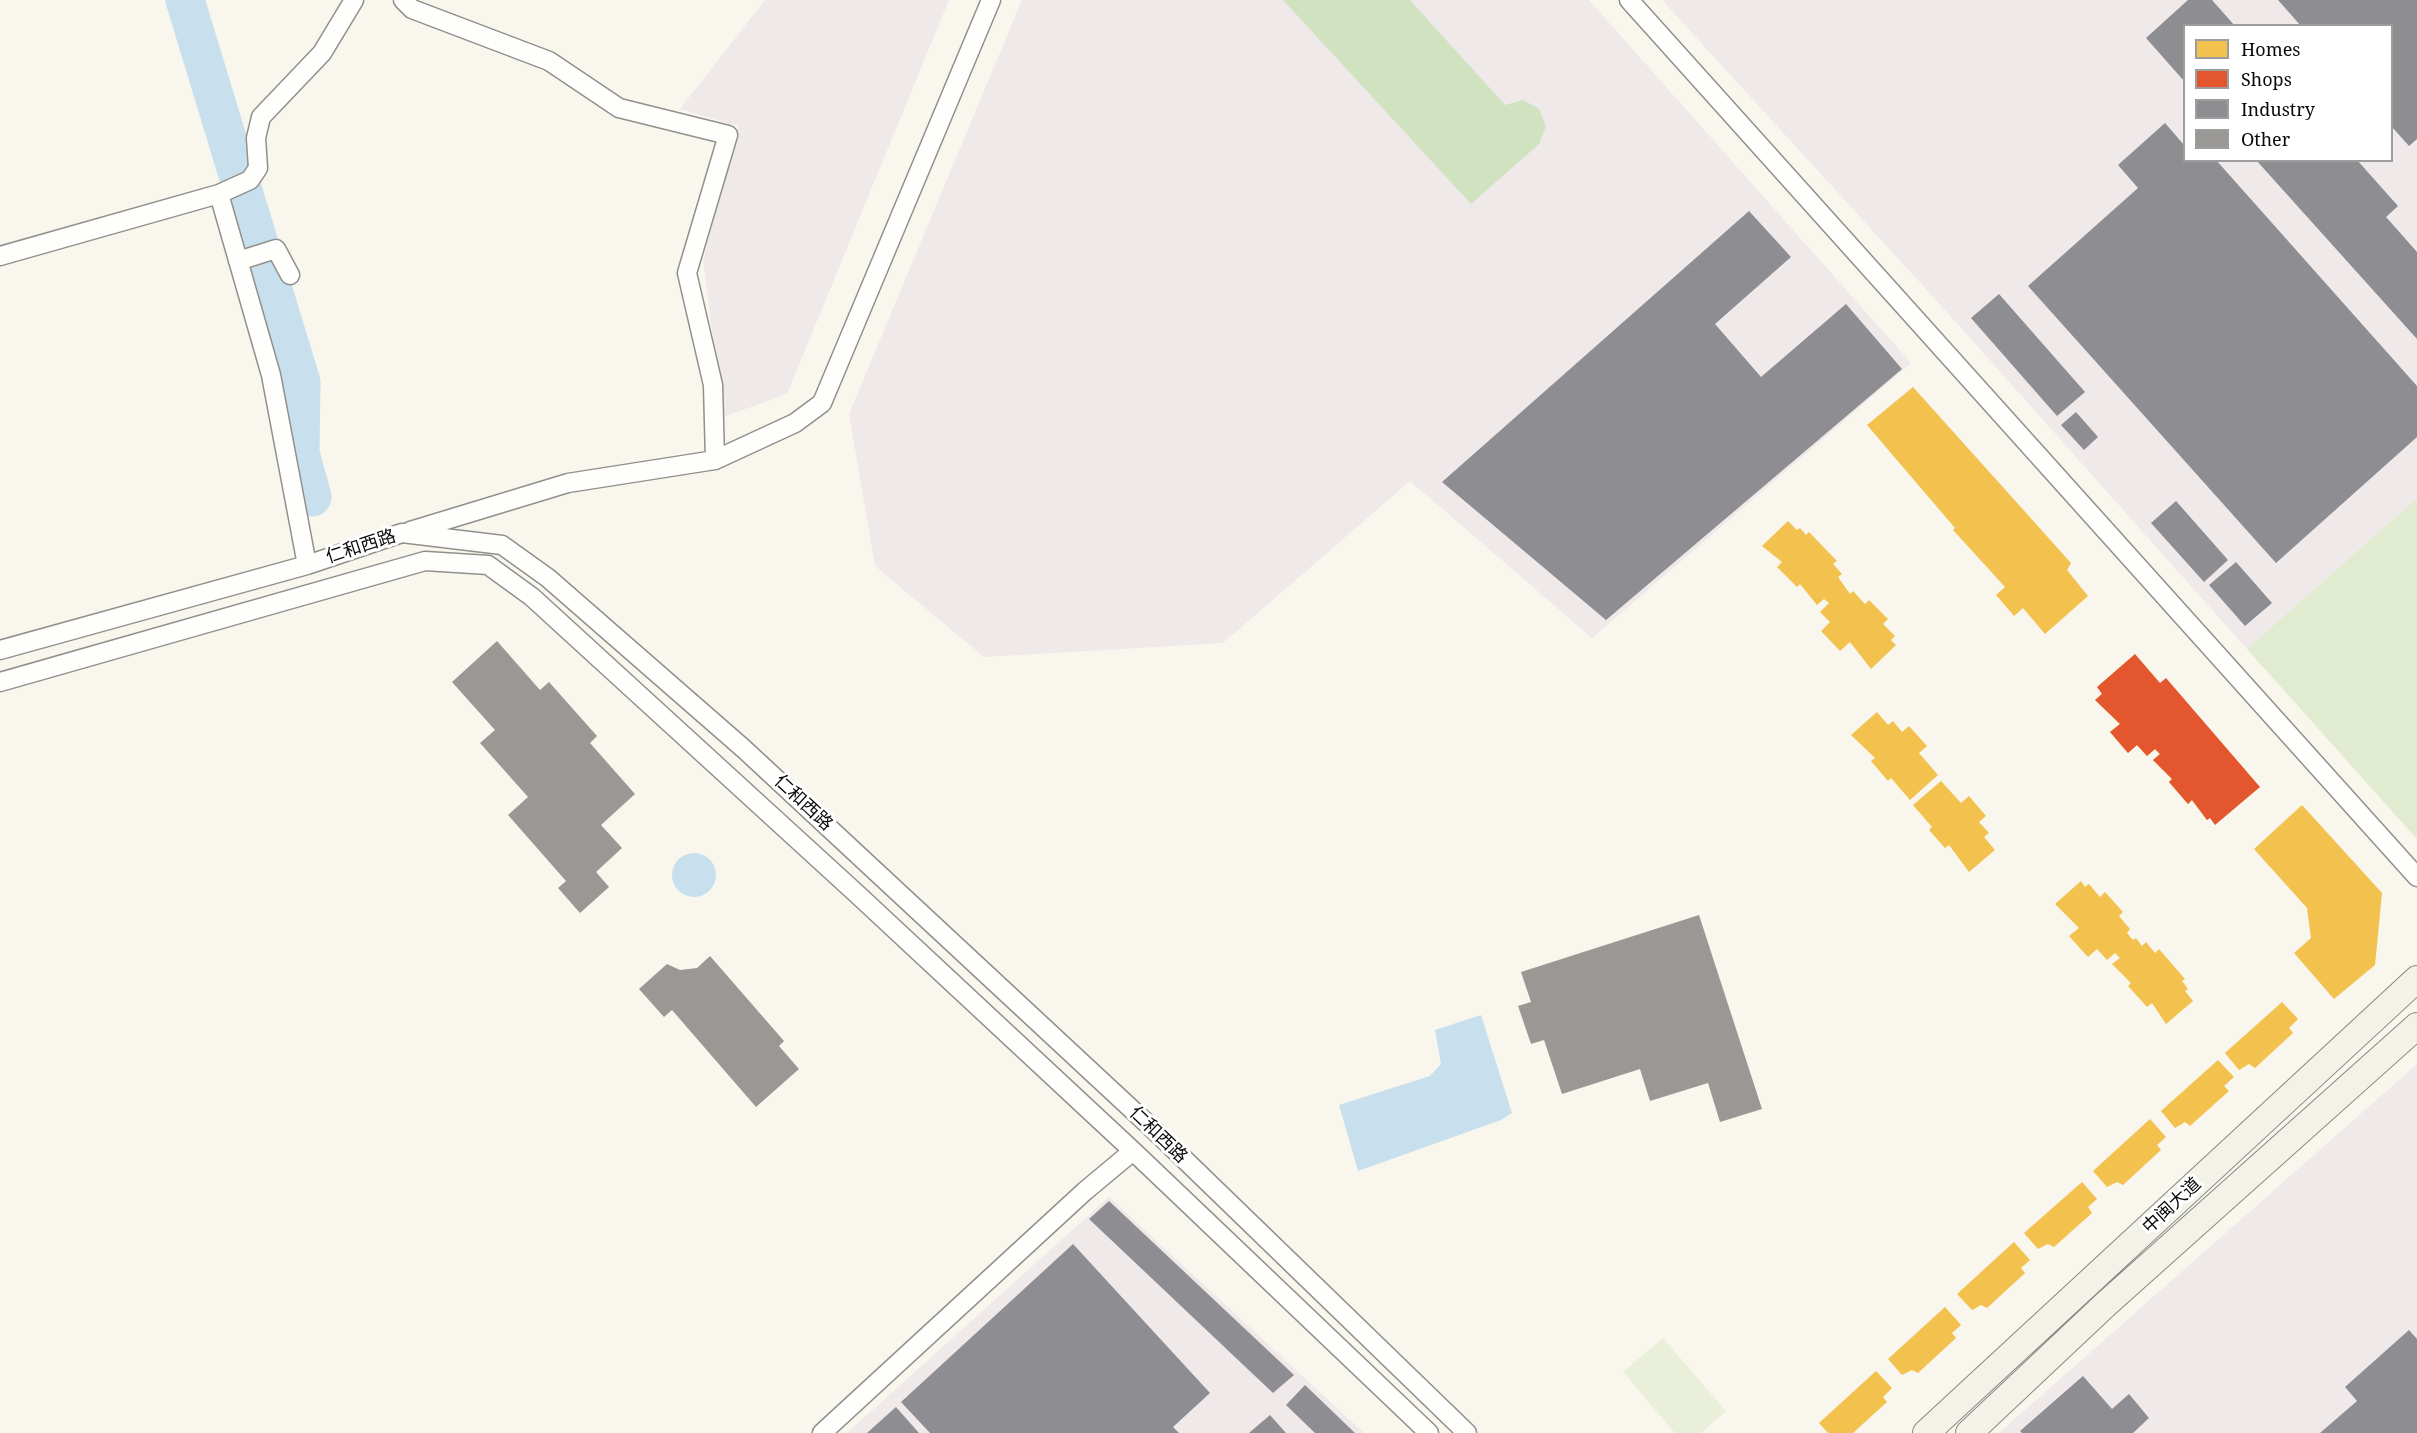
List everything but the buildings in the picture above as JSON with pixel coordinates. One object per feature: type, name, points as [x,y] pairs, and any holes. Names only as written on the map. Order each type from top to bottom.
[{"type":"main road","name":"中闽大道","points":[[1926,1433],[2417,979]]},
{"type":"main road","name":"中闽大道","points":[[1970,1433],[2106,1304],[2417,1026]]},
{"type":"street","points":[[0,256],[223,192],[250,180],[258,168],[256,138],[261,117],[322,53],[354,0]]},
{"type":"street","points":[[403,0],[412,9],[549,61],[619,108],[728,135],[687,273],[713,385],[715,460]]},
{"type":"street","points":[[402,533],[568,483],[715,460],[795,423],[822,403],[991,0]]},
{"type":"street","points":[[1629,0],[2417,877]]},
{"type":"street","points":[[223,192],[271,375],[307,565]]},
{"type":"street","points":[[241,260],[276,249],[290,275]]},
{"type":"street","name":"仁和西路","points":[[0,650],[307,565],[402,533],[502,545],[548,578],[744,749],[1146,1122],[1467,1433]]},
{"type":"street","name":"仁和西路","points":[[0,682],[425,561],[488,565],[532,597],[726,774],[1133,1150],[1429,1433]]},
{"type":"street","points":[[726,774],[744,749]]},
{"type":"street","points":[[822,1433],[1085,1191],[1133,1150]]},
{"type":"shaded area","points":[[765,0],[949,0],[787,394],[723,417],[703,260],[738,126],[680,109]]},
{"type":"shaded area","points":[[1022,0],[1589,0],[1911,363],[1592,638],[1410,481],[1223,643],[984,657],[875,566],[849,414]]},
{"type":"shaded area","points":[[1662,0],[2417,0],[2417,498],[2247,649],[1946,311]]},
{"type":"shaded area","points":[[2417,1064],[2417,1433],[1999,1433]]},
{"type":"shaded area","points":[[1109,1197],[1364,1433],[847,1433]]},
{"type":"green space","points":[[1283,0],[1410,0],[1505,105],[1523,100],[1539,109],[1546,126],[1539,144],[1471,204]]},
{"type":"green space","points":[[2417,498],[2417,839],[2247,649]]},
{"type":"green space","points":[[1663,1338],[1726,1411],[1701,1433],[1675,1433],[1623,1372]]},
{"type":"water","points":[[694,853],[709,860],[716,875],[709,890],[694,897],[679,890],[672,875],[679,860]]},
{"type":"water","points":[[1481,1015],[1512,1113],[1501,1120],[1358,1171],[1339,1105],[1430,1076],[1441,1064],[1435,1030]]},
{"type":"waterway","points":[[185,0],[301,382],[300,453],[312,497]]}]
